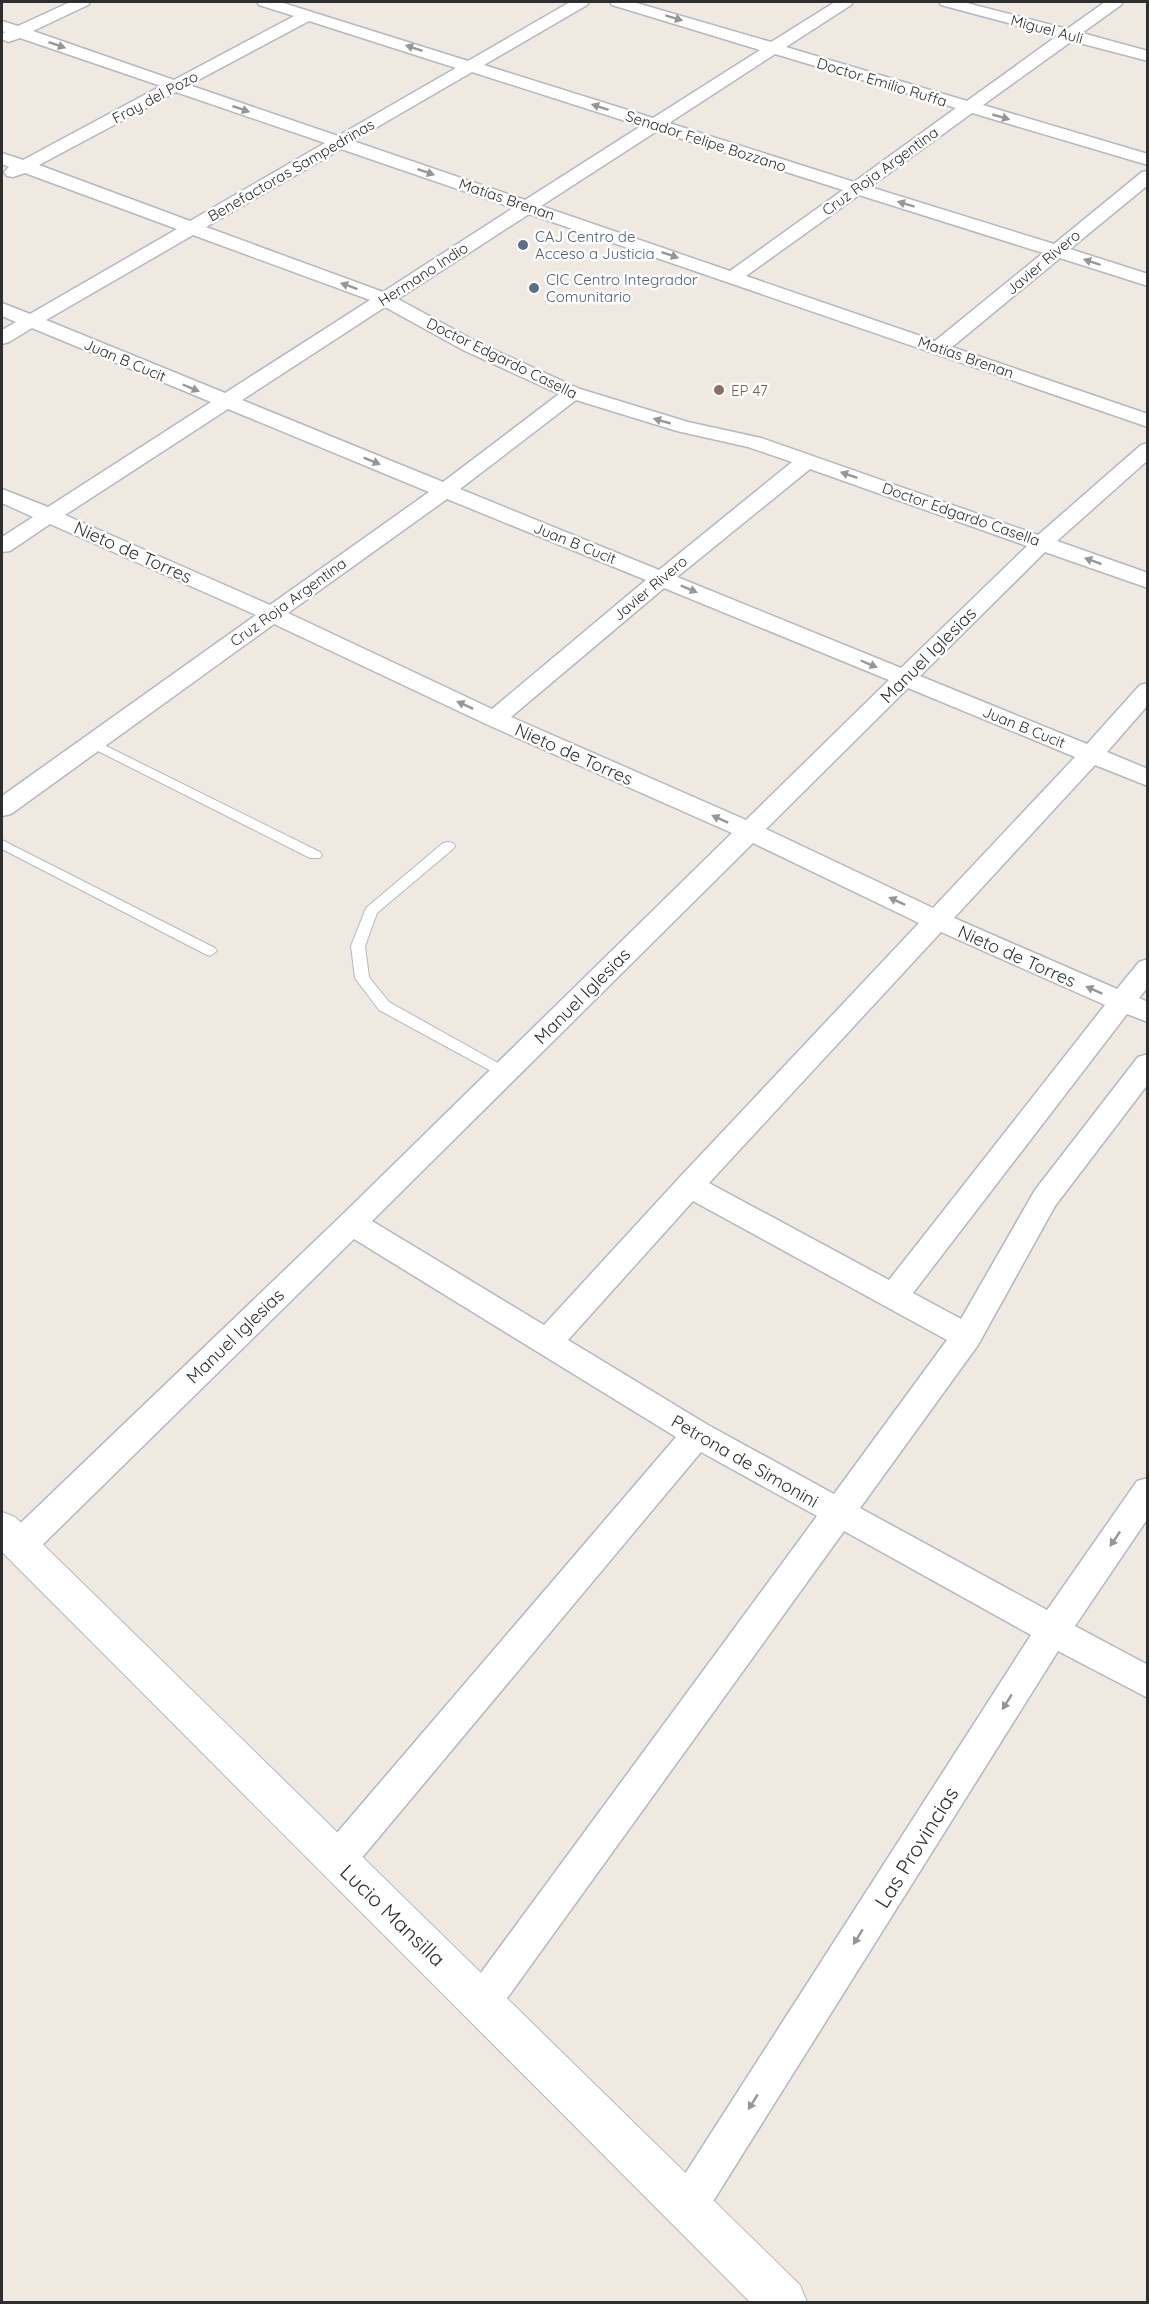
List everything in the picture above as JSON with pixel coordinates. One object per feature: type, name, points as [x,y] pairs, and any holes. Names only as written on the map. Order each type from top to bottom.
[{"type":"main road","name":"Lucio Mansilla","points":[[10,1537],[688,2205],[783,2302]]},
{"type":"street","points":[[2,41],[10,29],[82,2]]},
{"type":"street","name":"Senador Felipe Bozzano","points":[[265,2],[1148,280]]},
{"type":"street","name":"Benefactoras Sampedrinas","points":[[2,338],[581,2]]},
{"type":"street","name":"Doctor Emilio Ruffa","points":[[618,2],[1148,160]]},
{"type":"street","name":"Hermano Indio","points":[[2,546],[844,2]]},
{"type":"street","name":"Miguel Auli","points":[[947,2],[1148,56]]},
{"type":"street","name":"Cruz Roja Argentina","points":[[733,277],[1115,2]]},
{"type":"street","name":"Fray del Pozo","points":[[2,178],[308,15]]},
{"type":"street","name":"Matías Brenan","points":[[10,29],[1148,421]]},
{"type":"street","name":"Doctor Edgardo Casella","points":[[2,158],[384,299],[470,346],[573,393],[684,427],[754,442],[1148,581]]},
{"type":"street","name":"Javier Rivero","points":[[939,348],[1148,176]]},
{"type":"street","name":"Juan B Cucit","points":[[2,309],[1148,778]]},
{"type":"street","name":"Cruz Roja Argentina","points":[[5,801],[92,743],[444,491],[573,393]]},
{"type":"street","name":"Manuel Iglesias","points":[[10,1537],[352,1223],[1042,543],[1148,449]]},
{"type":"street","name":"Javier Rivero","points":[[494,719],[662,578],[808,460]]},
{"type":"street","name":"Nieto de Torres","points":[[2,495],[272,614],[494,719],[749,831],[938,921],[1135,1008]]},
{"type":"street","points":[[548,1342],[689,1186],[938,921],[1148,690]]},
{"type":"street","points":[[893,1296],[1135,1008],[1148,968]]},
{"type":"street","points":[[482,2002],[966,1336],[1045,1198],[1148,1064]]},
{"type":"street","points":[[689,1186],[966,1336]]},
{"type":"street","name":"Petrona de Simonini","points":[[352,1223],[697,1434],[836,1513],[1148,1683]]},
{"type":"street","points":[[337,1860],[697,1434]]},
{"type":"street","name":"Las Provincias","points":[[688,2205],[1053,1630],[1148,1491]]},
{"type":"lane","points":[[92,743],[315,855]]},
{"type":"lane","points":[[2,844],[210,951]]},
{"type":"lane","points":[[448,846],[370,911],[358,946],[362,978],[384,1006],[504,1073]]},
{"type":"place","name":"CAJ Centro de Acceso a Justicia","points":[[523,245]]},
{"type":"place","name":"CIC Centro Integrador Comunitario","points":[[534,288]]},
{"type":"place","name":"EP 47","points":[[719,390]]}]
